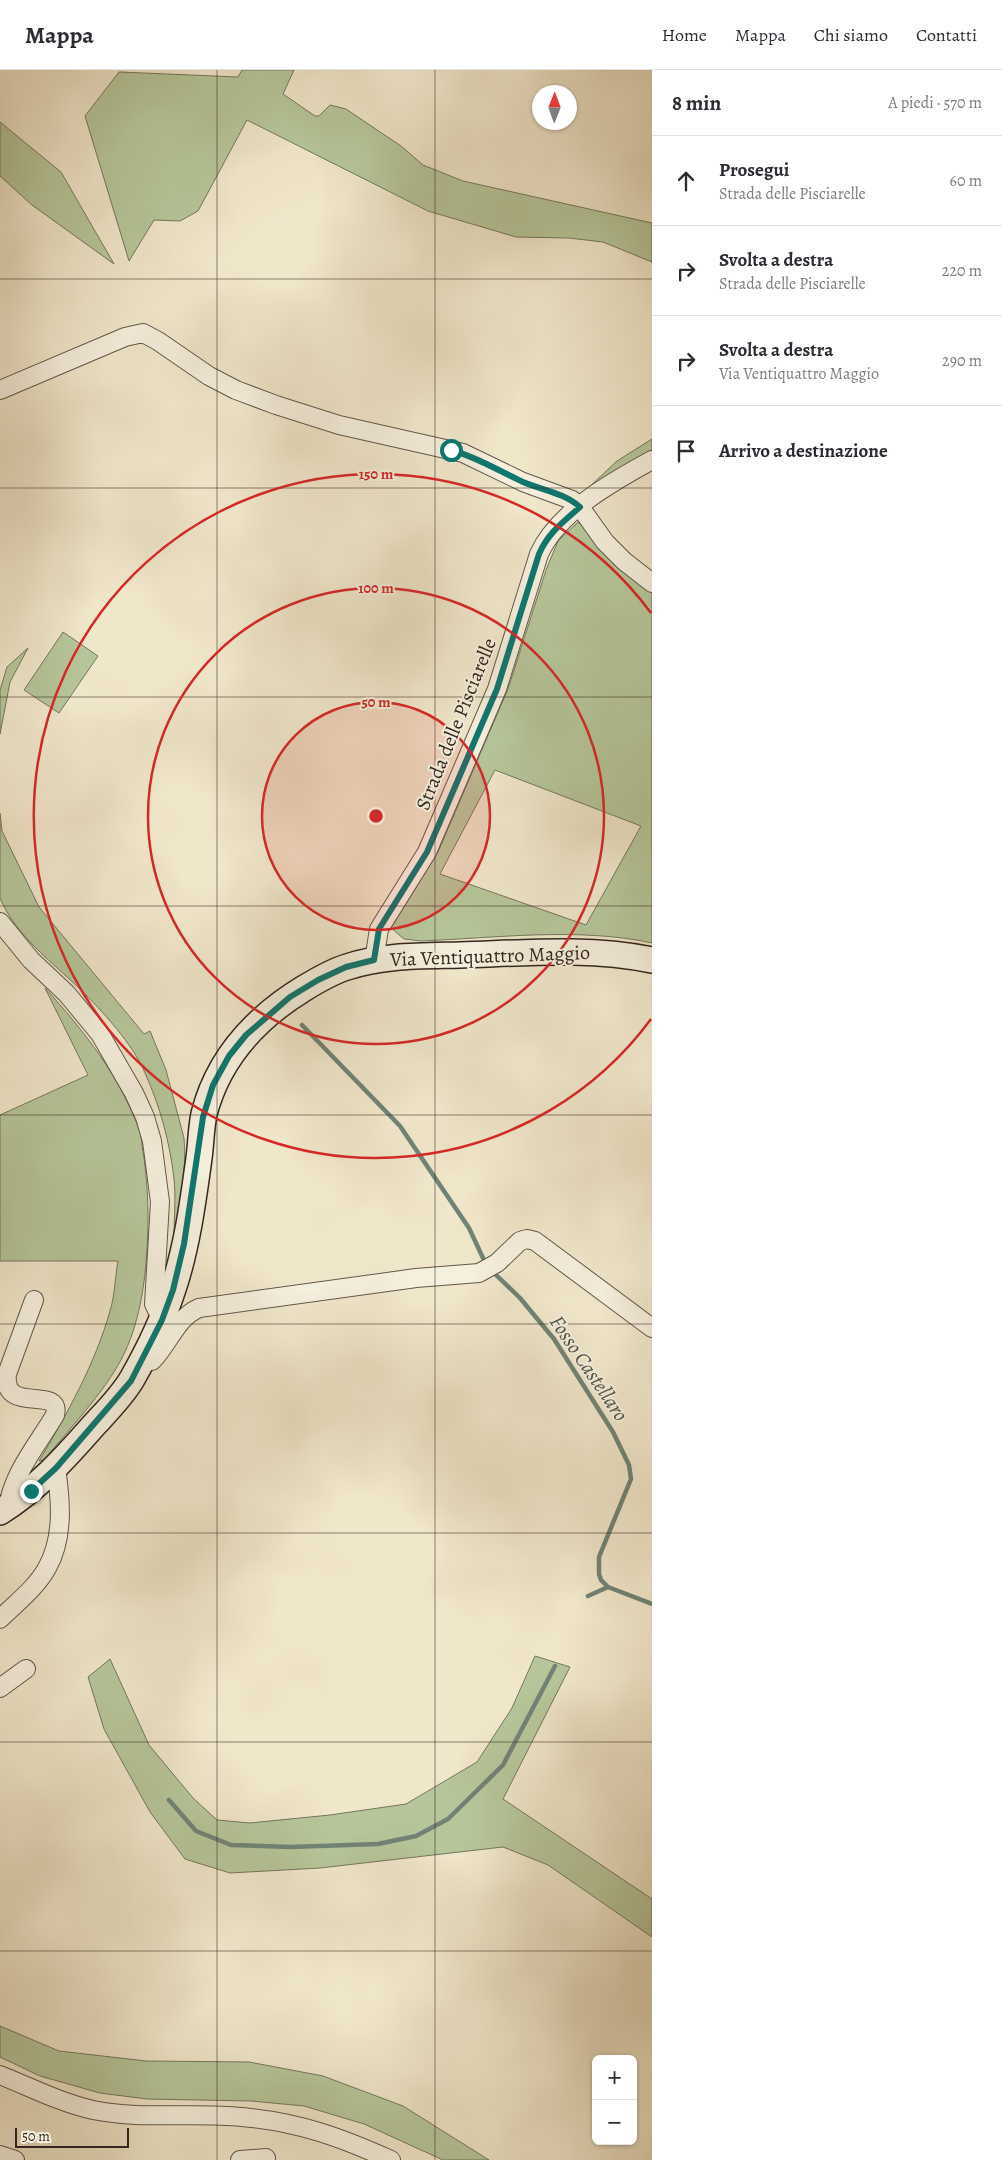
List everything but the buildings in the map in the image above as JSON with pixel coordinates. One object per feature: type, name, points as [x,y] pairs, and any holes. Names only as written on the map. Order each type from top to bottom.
[{"type":"main road","name":"Via Ventiquattro Maggio","points":[[4,1509],[31,1491],[56,1468],[131,1381],[162,1320],[173,1290],[184,1244],[203,1117],[213,1085],[229,1056],[246,1035],[290,997],[318,980],[346,967],[374,960],[427,956],[572,951],[624,954],[652,960]]},
{"type":"street","points":[[0,390],[125,336],[143,333],[236,390],[339,425],[463,454],[523,482],[572,500],[580,507],[605,542],[624,561],[652,583]]},
{"type":"street","name":"Strada delle Pisciarelle","points":[[374,960],[379,929],[427,852],[497,689],[534,569],[546,538],[556,527],[598,492],[652,460]]},
{"type":"street","points":[[0,922],[31,960],[67,994],[100,1034],[134,1093],[144,1117],[154,1151],[160,1202],[154,1304],[162,1320]]},
{"type":"street","points":[[141,1359],[152,1361],[162,1351],[189,1312],[199,1308],[416,1278],[479,1273],[497,1263],[520,1241],[527,1239],[535,1240],[652,1328]]},
{"type":"street","points":[[4,1509],[18,1475],[56,1415],[57,1409],[54,1403],[49,1400],[31,1399],[12,1393],[6,1381],[34,1300]]},
{"type":"street","points":[[0,1619],[35,1585],[48,1567],[56,1543],[61,1514],[56,1468]]},
{"type":"street","points":[[0,1688],[26,1668]]},
{"type":"street","points":[[0,2075],[92,2110],[240,2117],[297,2124],[331,2134],[391,2160]]},
{"type":"street","points":[[0,2155],[15,2160]]},
{"type":"street","points":[[240,2160],[272,2159]]},
{"type":"green space","points":[[242,70],[294,70],[283,94],[315,116],[319,116],[330,105],[346,109],[401,146],[423,165],[463,181],[652,223],[652,262],[603,242],[569,238],[516,237],[428,211],[247,120],[198,211],[180,221],[154,220],[129,261],[85,116],[119,72],[238,77]]},
{"type":"green space","points":[[0,122],[61,172],[114,264],[32,205],[0,176]]},
{"type":"green space","points":[[652,439],[652,453],[585,491],[617,461]]},
{"type":"green space","points":[[578,522],[609,553],[652,590],[652,943],[624,938],[566,935],[421,941],[404,939],[391,928],[438,852],[508,689],[546,570],[558,541]],"holes":[[[495,770],[641,826],[586,925],[440,874]]]},
{"type":"green space","points":[[63,632],[98,656],[59,713],[24,690]]},
{"type":"green space","points":[[28,648],[10,682],[0,734],[0,690],[7,667]]},
{"type":"green space","points":[[0,813],[2,831],[39,907],[144,1034],[150,1031],[166,1070],[184,1138],[184,1175],[174,1237],[174,1179],[164,1125],[155,1098],[140,1062],[116,1028],[80,989],[35,947],[7,912],[0,898]]},
{"type":"green space","points":[[45,988],[100,1055],[132,1111],[140,1132],[144,1158],[148,1226],[143,1290],[133,1332],[122,1358],[96,1397],[44,1460],[39,1461],[70,1407],[97,1350],[112,1305],[118,1261],[0,1261],[0,1115],[88,1075]]},
{"type":"green space","points":[[535,1656],[570,1667],[503,1799],[652,1899],[652,1937],[548,1865],[503,1847],[320,1868],[230,1873],[185,1859],[150,1812],[104,1729],[88,1677],[110,1659],[149,1745],[193,1798],[217,1820],[250,1823],[330,1815],[406,1804],[477,1762],[512,1708]]},
{"type":"green space","points":[[0,2026],[59,2051],[146,2061],[249,2062],[323,2076],[403,2106],[489,2160],[443,2160],[364,2124],[304,2106],[251,2101],[147,2099],[100,2093],[40,2076],[0,2057]]},
{"type":"waterway","name":"Fosso Castellaro","points":[[302,1025],[400,1126],[469,1228],[483,1258]]},
{"type":"waterway","name":"Fosso Castellaro","points":[[495,1274],[520,1298],[554,1339],[613,1432],[629,1465],[631,1479],[599,1557],[599,1574],[601,1580],[608,1587],[652,1604]]},
{"type":"waterway","points":[[588,1596],[608,1587]]},
{"type":"waterway","points":[[169,1800],[196,1831],[231,1845],[290,1847],[378,1844],[416,1836],[448,1819],[503,1765],[555,1666]]},
{"type":"route","points":[[31,1491],[56,1468],[112,1406],[131,1381],[162,1320],[179,1270],[199,1159],[203,1117],[213,1085],[229,1056],[246,1035],[290,997],[318,980],[346,967],[374,960],[375,943],[379,929],[427,852],[497,689],[534,569],[546,538],[580,507],[572,500],[561,495],[523,482],[478,459],[451,450]]}]
